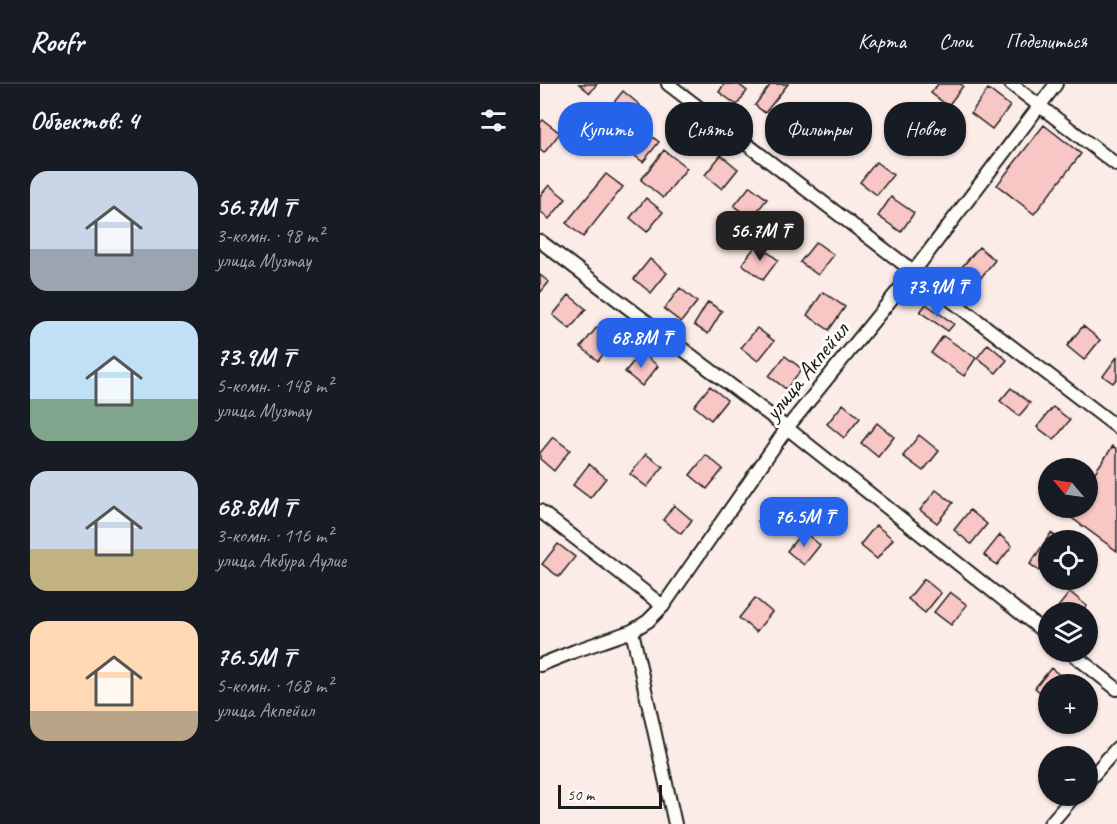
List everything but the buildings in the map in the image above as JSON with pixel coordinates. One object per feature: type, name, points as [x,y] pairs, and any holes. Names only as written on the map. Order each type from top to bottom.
[{"type":"street","points":[[668,84],[1117,427]]},
{"type":"street","points":[[1011,84],[1117,165]]},
{"type":"street","name":"улица Акпейил","points":[[540,665],[632,631],[648,621],[663,606],[787,428],[914,272],[1056,84]]},
{"type":"street","points":[[540,241],[787,428],[1038,627]]},
{"type":"street","points":[[540,511],[663,606]]},
{"type":"street","points":[[632,631],[675,824]]},
{"type":"street","points":[[1083,662],[1117,689]]},
{"type":"street","points":[[1098,770],[1117,748]]},
{"type":"street","points":[[1050,824],[1066,806]]}]
